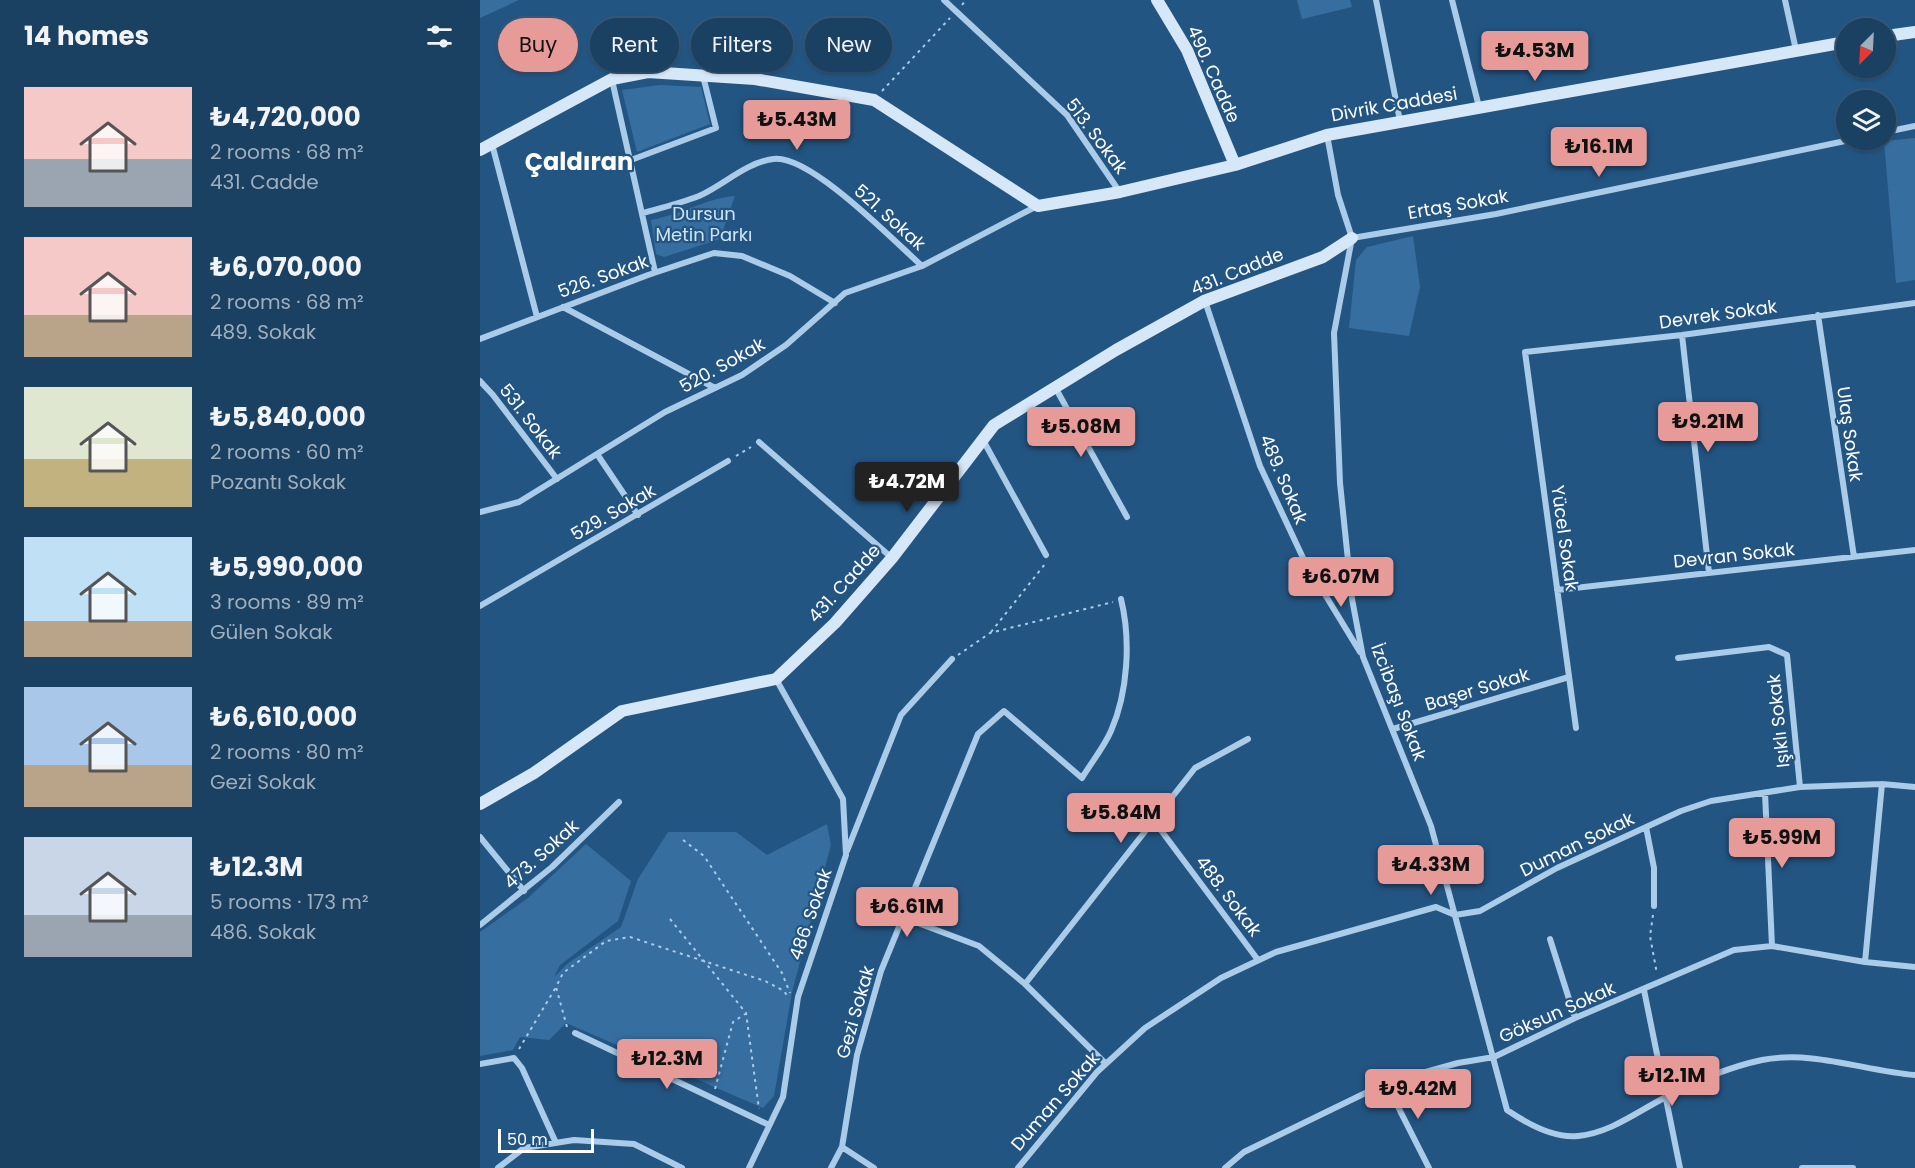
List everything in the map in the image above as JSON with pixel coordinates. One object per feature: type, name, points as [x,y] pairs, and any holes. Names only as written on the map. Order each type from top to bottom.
[{"type":"street","name":"513. Sokak","points":[[944,0],[1067,115],[1120,192]]},
{"type":"street","name":"490. Cadde","points":[[1157,0],[1187,50],[1234,165]]},
{"type":"street","points":[[1376,0],[1400,122]]},
{"type":"street","points":[[1452,0],[1479,107]]},
{"type":"street","points":[[1785,0],[1796,50]]},
{"type":"street","points":[[1896,35],[1915,32]]},
{"type":"street","name":"Divrik Caddesi","points":[[1038,206],[1120,192],[1234,165],[1327,135],[1836,44]]},
{"type":"street","points":[[480,150],[612,79],[648,72],[755,79],[874,100],[1038,206]]},
{"type":"street","points":[[631,160],[716,128],[703,74]]},
{"type":"street","points":[[612,79],[655,272]]},
{"type":"street","points":[[1896,130],[1915,126]]},
{"type":"street","name":"İzcibaşı Sokak","points":[[1327,135],[1338,195],[1352,238],[1334,333],[1340,483],[1352,598],[1363,657],[1431,826],[1478,1010],[1494,1058],[1507,1110],[1523,1121],[1551,1133],[1576,1137],[1606,1130],[1696,1082],[1763,1060],[1819,1058],[1880,1072],[1915,1075]]},
{"type":"street","name":"Ertaş Sokak","points":[[1352,238],[1496,214],[1836,143]]},
{"type":"street","points":[[492,144],[537,317]]},
{"type":"street","name":"521. Sokak","points":[[643,213],[699,196],[742,171],[774,158],[803,165],[838,190],[922,266]]},
{"type":"street","name":"520. Sokak","points":[[480,512],[519,502],[665,412],[742,375],[786,345],[845,293],[922,266],[1038,206]]},
{"type":"street","name":"431. Cadde","points":[[776,679],[835,623],[892,558],[994,425],[1204,301],[1323,256],[1352,238]]},
{"type":"street","name":"526. Sokak","points":[[480,339],[655,272],[714,253],[742,256],[790,276],[835,303]]},
{"type":"street","name":"489. Sokak","points":[[1204,301],[1260,466],[1304,560],[1363,657]]},
{"type":"street","name":"Devrek Sokak","points":[[1525,352],[1682,335],[1915,303]]},
{"type":"street","points":[[563,307],[715,388]]},
{"type":"street","name":"Ulaş Sokak","points":[[1818,315],[1854,557]]},
{"type":"street","points":[[1682,335],[1709,573]]},
{"type":"street","name":"Yücel Sokak","points":[[1525,352],[1576,728]]},
{"type":"street","name":"531. Sokak","points":[[480,381],[556,479]]},
{"type":"street","points":[[1055,387],[1127,517]]},
{"type":"street","points":[[982,440],[1046,555]]},
{"type":"street","points":[[759,442],[892,558]]},
{"type":"street","points":[[597,454],[638,516]]},
{"type":"street","name":"529. Sokak","points":[[480,606],[638,516],[728,461]]},
{"type":"street","name":"Devran Sokak","points":[[1557,590],[1915,550]]},
{"type":"street","name":"Gezi Sokak","points":[[831,1168],[842,1147],[857,1054],[882,970],[978,734],[1004,711],[1082,778],[1111,731],[1125,683],[1125,616],[1121,599]]},
{"type":"street","name":"Işıklı Sokak","points":[[1678,658],[1770,647],[1787,655],[1800,787]]},
{"type":"street","points":[[846,855],[901,715],[952,659]]},
{"type":"street","name":"Başer Sokak","points":[[1393,729],[1569,677]]},
{"type":"street","points":[[480,804],[534,773],[622,711],[776,679]]},
{"type":"street","name":"486. Sokak","points":[[749,1168],[783,1097],[798,997],[846,855],[843,799],[776,679]]},
{"type":"street","points":[[1025,984],[1195,768],[1248,738]]},
{"type":"street","points":[[1865,962],[1882,784]]},
{"type":"street","name":"Duman Sokak","points":[[1017,1168],[1106,1064],[1145,1028],[1221,978],[1258,960],[1295,946],[1436,907],[1455,915],[1480,911],[1557,868],[1646,827],[1711,801],[1800,787],[1882,784],[1915,787]]},
{"type":"street","points":[[1765,793],[1772,946]]},
{"type":"street","name":"473. Sokak","points":[[480,925],[552,867],[619,802]]},
{"type":"street","name":"488. Sokak","points":[[1154,821],[1258,960]]},
{"type":"street","points":[[1646,827],[1654,868],[1654,906]]},
{"type":"street","points":[[480,837],[524,891]]},
{"type":"street","points":[[903,917],[979,946],[1025,984],[1106,1064]]},
{"type":"street","points":[[1550,939],[1575,1018]]},
{"type":"street","name":"Göksun Sokak","points":[[1225,1168],[1244,1152],[1386,1083],[1458,1064],[1494,1058],[1575,1018],[1660,984],[1734,950],[1772,946],[1865,962],[1915,967]]},
{"type":"street","points":[[1644,990],[1680,1168]]},
{"type":"street","points":[[575,1033],[769,1125]]},
{"type":"street","points":[[480,1064],[514,1058],[522,1068],[556,1143]]},
{"type":"street","points":[[1386,1083],[1429,1168]]},
{"type":"street","points":[[498,1168],[524,1148],[574,1140],[634,1144],[682,1168]]},
{"type":"street","points":[[842,1147],[874,1168]]},
{"type":"street","points":[[1802,1168],[1853,1168]]},
{"type":"path","points":[[874,100],[966,0]]},
{"type":"path","points":[[728,461],[759,442]]},
{"type":"path","points":[[952,659],[990,633],[1045,563],[1046,555]]},
{"type":"path","points":[[990,633],[1121,599]]},
{"type":"path","points":[[683,840],[704,856],[728,891],[782,973],[796,1010]]},
{"type":"path","points":[[1654,906],[1650,936],[1660,984]]},
{"type":"path","points":[[670,919],[746,1013],[760,1120]]},
{"type":"path","points":[[514,1058],[563,972],[606,941],[630,937],[765,981],[784,991],[796,1010]]},
{"type":"path","points":[[556,987],[559,1007],[567,1028],[575,1033]]},
{"type":"path","points":[[713,1098],[733,1022],[746,1013]]},
{"type":"green space","points":[[480,0],[519,0],[480,18]]},
{"type":"green space","points":[[1297,0],[1350,0],[1352,7],[1302,19]]},
{"type":"green space","points":[[660,85],[701,87],[710,124],[637,152],[622,90]]},
{"type":"green space","points":[[1915,138],[1915,280],[1896,283],[1885,150],[1896,150],[1896,140]]},
{"type":"green space","name":"Dursun Metin Parkı","points":[[735,196],[720,239],[664,257],[656,254],[651,220],[724,197]]},
{"type":"green space","points":[[1413,236],[1420,287],[1409,336],[1349,328],[1356,260],[1367,247]]},
{"type":"green space","points":[[827,824],[831,845],[792,992],[774,1096],[763,1108],[566,1023],[549,1040],[520,1037],[513,1050],[480,1056],[480,932],[528,898],[586,844],[631,881],[618,921],[560,965],[554,977],[567,964],[621,927],[638,879],[668,832],[736,832],[767,855]]},
{"type":"district","name":"Çaldıran","points":[[579,161]]}]
